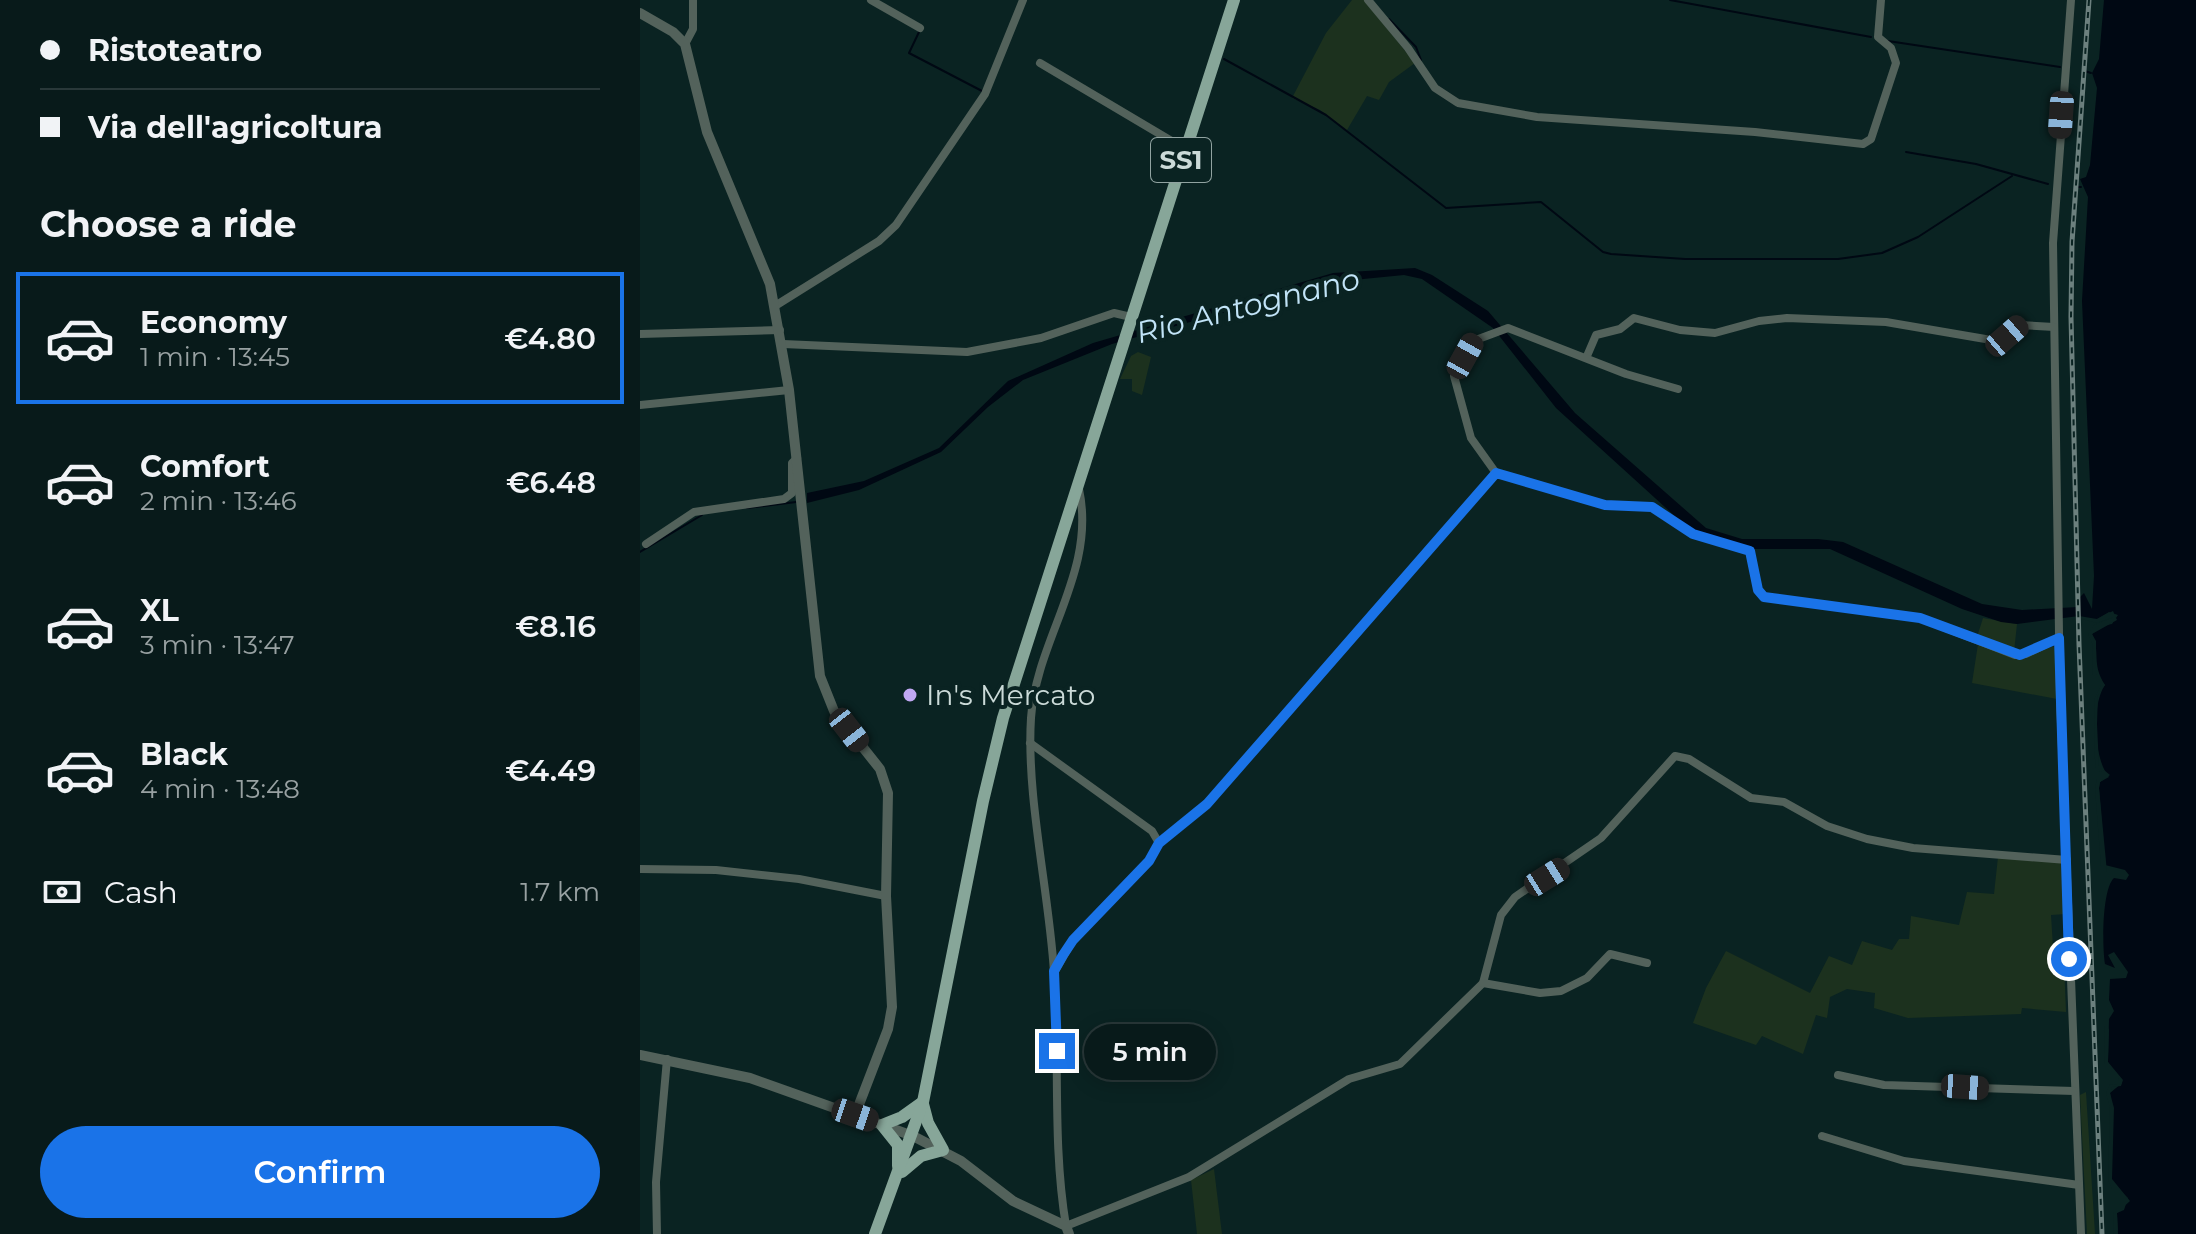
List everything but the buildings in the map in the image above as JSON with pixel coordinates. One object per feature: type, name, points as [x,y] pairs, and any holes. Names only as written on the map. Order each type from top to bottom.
[{"type":"main road","name":"SS1","points":[[875,1234],[923,1102],[991,763],[1066,515],[1079,488],[1122,343],[1234,0]]},
{"type":"main road","points":[[923,1102],[928,1123],[943,1150],[913,1160],[898,1177],[898,1145],[882,1125],[902,1117],[923,1102]]},
{"type":"street","points":[[685,44],[693,29],[693,0]]},
{"type":"street","points":[[871,0],[920,28]]},
{"type":"street","points":[[775,306],[879,241],[896,225],[985,94],[1023,0]]},
{"type":"street","points":[[1368,0],[1408,48],[1435,88],[1458,103],[1537,117],[1755,132],[1863,144],[1871,139],[1896,63],[1891,48],[1878,37],[1881,0]]},
{"type":"street","points":[[2071,0],[2053,243],[2059,638],[2081,1234]]},
{"type":"street","points":[[640,13],[673,32],[685,44],[704,122],[765,266],[783,344],[820,676],[834,711],[886,781],[886,896],[891,1018],[855,1115]]},
{"type":"street","points":[[1040,63],[1185,149]]},
{"type":"street","points":[[783,344],[967,352],[1041,338],[1114,313],[1130,319]]},
{"type":"street","points":[[1587,356],[1596,335],[1620,329],[1634,318],[1680,330],[1715,333],[1759,321],[1787,318],[1886,322],[1997,341],[2019,325],[2054,327]]},
{"type":"street","points":[[1678,389],[1626,374],[1587,356],[1508,328],[1473,341],[1454,376],[1471,438],[1496,473],[1605,505],[1652,507],[1693,534],[1750,551],[1758,590],[1764,597],[1920,618],[2020,655],[2059,638]]},
{"type":"street","points":[[640,334],[780,330]]},
{"type":"street","points":[[640,405],[789,390]]},
{"type":"street","points":[[646,544],[694,512],[784,499],[792,493],[792,463],[797,458]]},
{"type":"street","points":[[1054,971],[1073,940],[1149,861],[1159,843],[1207,804],[1496,473]]},
{"type":"street","points":[[1068,1230],[1054,971],[1030,743],[1037,686],[1074,583],[1081,535],[1079,488]]},
{"type":"street","points":[[1030,743],[1152,831],[1159,843]]},
{"type":"street","points":[[1068,1230],[1189,1177],[1349,1079],[1400,1064],[1483,983],[1506,907],[1515,897],[1601,838],[1675,756],[1689,759],[1751,798],[1784,802],[1827,826],[1867,839],[1913,848],[2067,860]]},
{"type":"street","points":[[640,869],[729,871],[799,879],[886,896]]},
{"type":"street","points":[[1483,983],[1552,993],[1587,978],[1610,954],[1647,963]]},
{"type":"street","points":[[640,1055],[750,1078],[913,1136],[943,1150],[1013,1201],[1068,1230]]},
{"type":"street","points":[[657,1234],[656,1182],[667,1059]]},
{"type":"street","points":[[1838,1075],[1884,1085],[2074,1091]]},
{"type":"street","points":[[1822,1136],[1904,1161],[2079,1185]]},
{"type":"green space","points":[[1352,0],[1364,0],[1415,63],[1389,82],[1379,100],[1367,96],[1347,130],[1320,110],[1292,98],[1326,33]]},
{"type":"green space","points":[[1138,352],[1151,357],[1142,395],[1132,391],[1132,379],[1120,379],[1131,356]]},
{"type":"green space","points":[[1983,618],[2017,624],[2014,652],[1977,637]]},
{"type":"green space","points":[[1978,644],[2015,656],[2056,646],[2057,699],[1972,683]]},
{"type":"green space","points":[[1998,857],[2064,863],[2066,914],[2051,915],[2054,963],[2064,963],[2066,1012],[2022,1008],[2021,1014],[1908,1018],[1874,1008],[1875,993],[1847,989],[1830,997],[1827,1018],[1816,1015],[1803,1054],[1762,1036],[1756,1045],[1693,1023],[1706,988],[1726,951],[1810,993],[1829,956],[1852,965],[1862,941],[1892,950],[1899,939],[1909,939],[1911,916],[1959,925],[1967,892],[1994,894]]},
{"type":"green space","points":[[2086,1092],[2095,1234],[2087,1234],[2080,1095]]},
{"type":"green space","points":[[1214,1169],[1222,1234],[1197,1234],[1191,1180]]},
{"type":"shaded area","points":[[2104,0],[2196,0],[2196,1234],[2118,1234],[2117,1213],[2124,1210],[2128,1198],[2114,1186],[2110,1175],[2110,1093],[2122,1083],[2108,1062],[2109,1019],[2114,1011],[2109,1000],[2110,979],[2126,978],[2128,972],[2114,952],[2108,955],[2115,968],[2105,964],[2104,918],[2110,884],[2114,878],[2126,880],[2129,875],[2125,870],[2105,865],[2099,788],[2100,782],[2109,777],[2097,746],[2096,718],[2105,685],[2098,670],[2092,634],[2101,626],[2112,624],[2118,615],[2109,612],[2097,619],[2079,616],[2017,624],[2001,622],[1962,609],[1830,549],[1754,549],[1715,542],[1688,528],[1556,408],[1493,328],[1422,279],[1404,275],[1333,282],[1112,344],[1023,380],[988,407],[941,452],[859,490],[807,503],[807,493],[864,481],[939,448],[1008,381],[1093,343],[1333,273],[1415,268],[1432,275],[1488,311],[1575,413],[1706,528],[1742,539],[1843,542],[1982,604],[2022,610],[2078,607],[2079,598],[2084,593],[2092,609],[2094,576],[2082,301],[2088,197],[2080,179],[2086,177],[2090,165],[2097,88],[2092,73],[2099,59]]},
{"type":"pier","points":[[2113,611],[2117,620],[2092,634],[2096,641],[2096,674],[2105,685],[2098,695],[2097,724],[2099,766],[2110,775],[2100,782],[2099,788],[2107,872],[2101,866],[2095,788],[2097,779],[2105,775],[2096,768],[2095,759],[2094,699],[2101,685],[2093,675],[2092,643],[2088,634],[2094,625],[2114,617],[2097,623],[2081,619],[2097,619]]},
{"type":"pier","points":[[2105,1026],[2109,1029],[2108,1062],[2123,1080],[2121,1086],[2112,1087],[2110,1093],[2114,1108],[2112,1179],[2130,1201],[2117,1213],[2118,1234],[2114,1234],[2113,1212],[2125,1201],[2112,1189],[2108,1180],[2110,1108],[2106,1093],[2110,1084],[2117,1085],[2119,1080],[2104,1063]]},
{"type":"waterway","points":[[1670,0],[1871,37]]},
{"type":"waterway","points":[[1389,19],[1416,47],[1421,60]]},
{"type":"waterway","points":[[919,32],[909,53],[982,91]]},
{"type":"waterway","points":[[1888,41],[2060,67]]},
{"type":"waterway","points":[[1224,59],[1326,115],[1446,208],[1541,202],[1603,252],[1611,254],[1685,259],[1838,259],[1882,253],[1918,237],[2012,176]]},
{"type":"waterway","points":[[2085,71],[2091,73]]},
{"type":"waterway","points":[[1906,152],[1976,164],[2048,184]]},
{"type":"waterway","points":[[2076,187],[2081,187]]},
{"type":"waterway","name":"Rio Antognano","points":[[747,508],[796,502]]},
{"type":"waterway","name":"Rio Antognano","points":[[640,552],[702,515]]},
{"type":"railway","points":[[2089,0],[2072,242],[2071,317],[2079,644],[2102,1234]]},
{"type":"place","name":"In's Mercato","points":[[910,695]]},
{"type":"route","points":[[1057,1051],[1054,971],[1073,940],[1149,861],[1159,843],[1207,804],[1496,473],[1550,492],[1605,505],[1641,509],[1652,507],[1693,534],[1713,543],[1750,551],[1758,590],[1764,597],[1920,618],[2015,655],[2026,654],[2059,638],[2069,959]]}]
